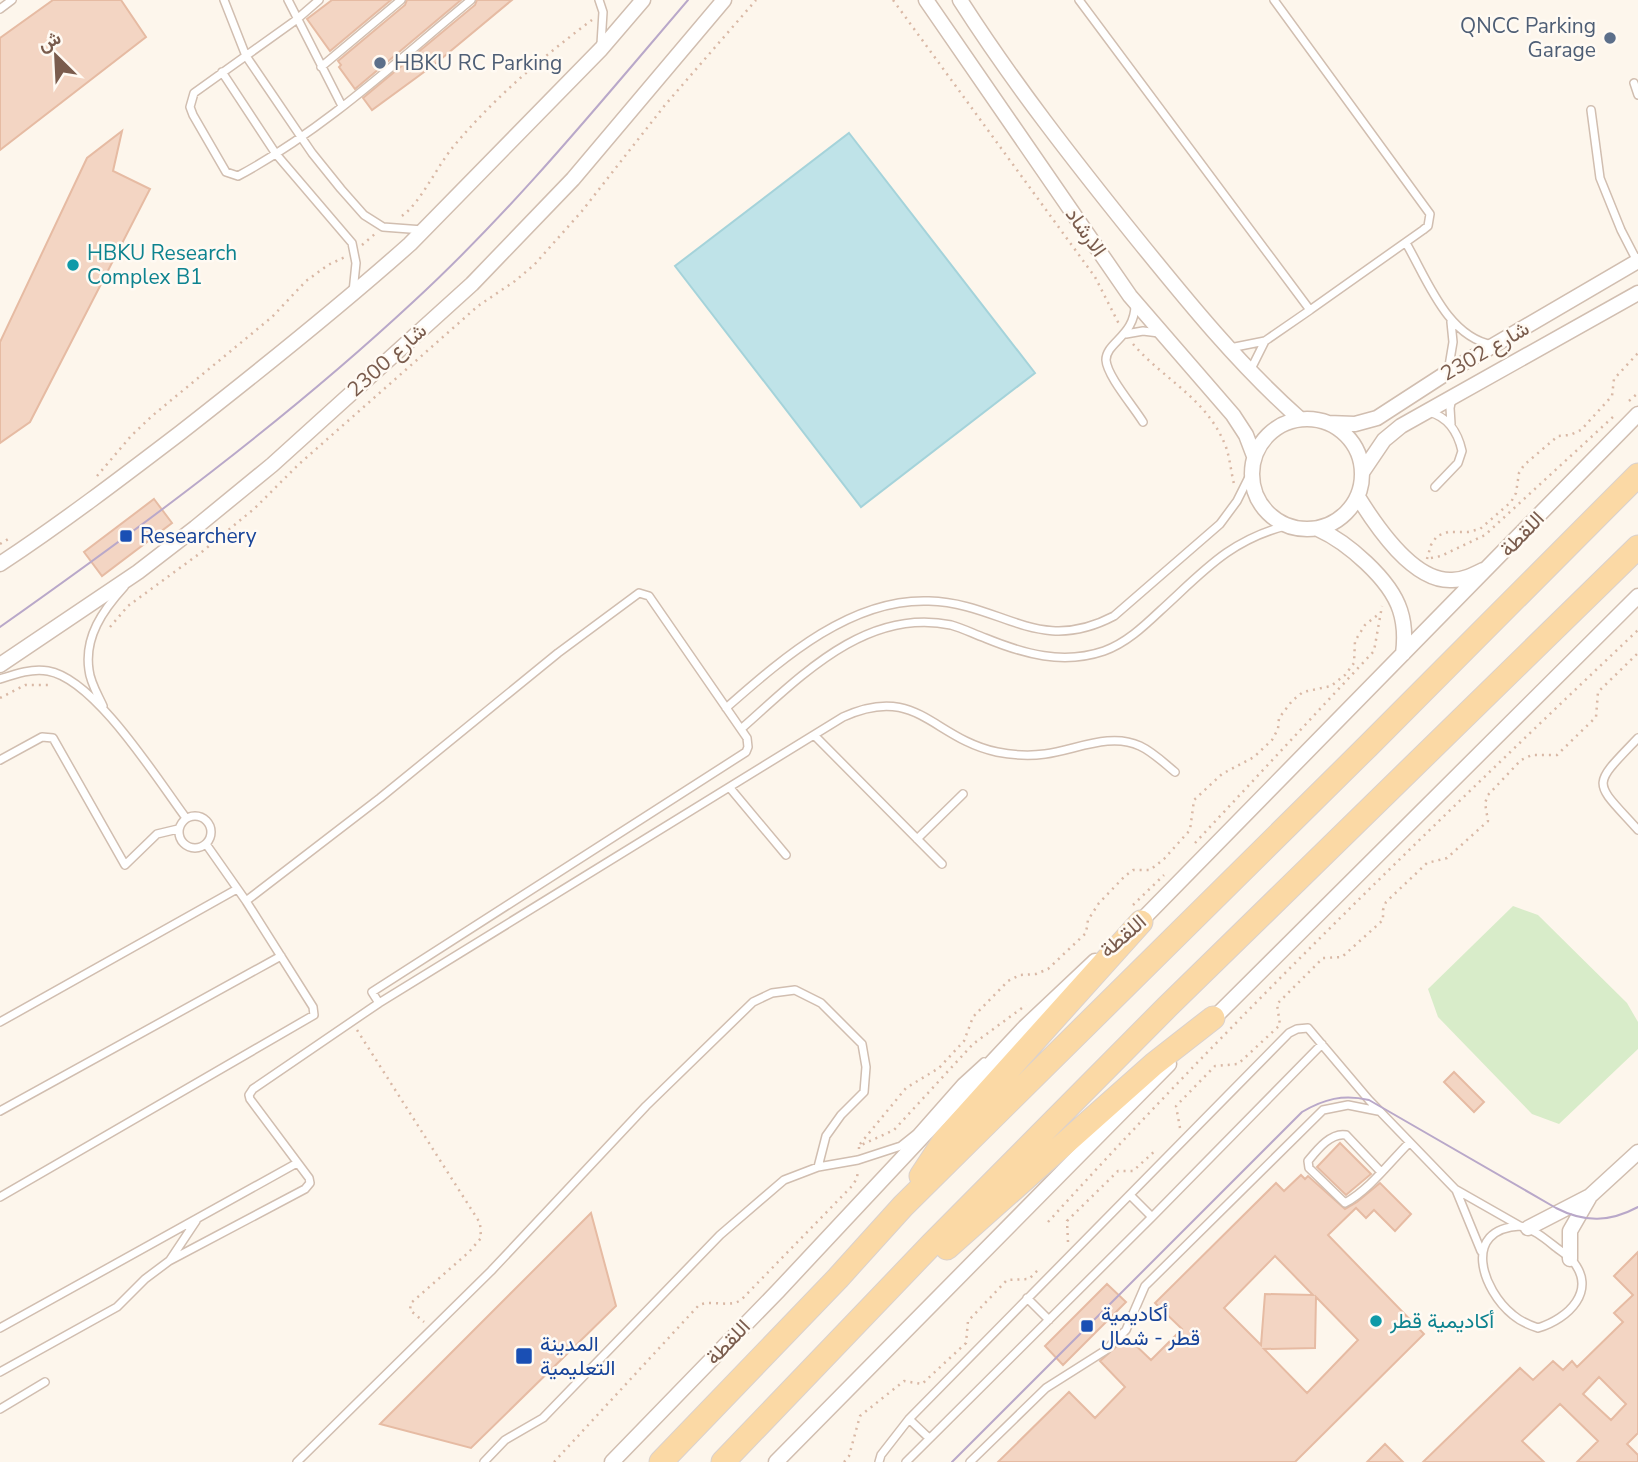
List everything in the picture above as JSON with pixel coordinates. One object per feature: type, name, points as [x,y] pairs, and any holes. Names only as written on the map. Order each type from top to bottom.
[{"type":"main road","name":"اللقطة","points":[[662,1462],[903,1206],[1368,747],[1638,475]]},
{"type":"main road","points":[[723,1462],[932,1244],[1167,1007],[1638,547]]},
{"type":"main road","points":[[903,1206],[944,1141],[1136,914]]},
{"type":"main road","points":[[839,1342],[1154,1064],[1213,1018]]},
{"type":"street","points":[[0,564],[74,514],[265,367],[401,252],[601,50],[643,0]]},
{"type":"street","name":"شارع 2300","points":[[0,666],[138,572],[272,465],[472,284],[573,179],[724,0]]},
{"type":"street","name":"الارشاد","points":[[926,0],[1135,302],[1233,415],[1246,435],[1254,456]]},
{"type":"street","name":"الارشاد","points":[[960,0],[988,44],[1104,198],[1228,348],[1300,419]]},
{"type":"street","name":"شارع 2302","points":[[1328,423],[1368,422],[1448,372],[1638,262]]},
{"type":"street","name":"شارع 2302","points":[[1363,471],[1378,447],[1391,433],[1638,293]]},
{"type":"street","name":"اللقطة","points":[[612,1462],[768,1301],[1025,1027],[1136,914],[1490,567],[1633,408]]},
{"type":"street","points":[[1300,419],[1328,423],[1342,430],[1353,442],[1363,471],[1358,497],[1342,518],[1318,529],[1301,530],[1285,526],[1271,517],[1260,504],[1253,489],[1251,473],[1254,456],[1261,443],[1272,431],[1285,423],[1300,419]]},
{"type":"street","points":[[1358,497],[1397,550],[1425,573],[1449,581],[1462,579],[1490,567]]},
{"type":"street","points":[[1318,529],[1335,536],[1353,550],[1392,593],[1404,622],[1404,654]]},
{"type":"street","points":[[776,1462],[1213,1018],[1638,596]]},
{"type":"street","points":[[1524,1227],[1590,1196],[1638,1152]]},
{"type":"street","points":[[1570,1259],[1570,1231],[1590,1196]]},
{"type":"lane","points":[[0,9],[12,0]]},
{"type":"lane","points":[[224,0],[246,56],[323,168],[365,215],[383,227],[424,230]]},
{"type":"lane","points":[[288,0],[342,106]]},
{"type":"lane","points":[[319,0],[296,20],[194,93],[190,107],[226,172],[238,176],[275,154],[342,106],[471,0]]},
{"type":"lane","points":[[321,67],[401,0]]},
{"type":"lane","points":[[600,0],[603,12],[601,50]]},
{"type":"lane","points":[[1079,0],[1310,310]]},
{"type":"lane","points":[[1228,348],[1265,341],[1406,243],[1428,226],[1430,214],[1274,0]]},
{"type":"lane","points":[[222,72],[275,154],[345,233],[355,252],[353,293]]},
{"type":"lane","points":[[1634,83],[1638,95]]},
{"type":"lane","points":[[1591,110],[1602,185],[1638,262]]},
{"type":"lane","points":[[1406,243],[1451,321],[1475,340],[1497,345]]},
{"type":"lane","points":[[1135,302],[1133,320],[1125,334],[1110,349],[1107,363],[1114,379],[1143,422]]},
{"type":"lane","points":[[1448,372],[1453,342],[1451,321]]},
{"type":"lane","points":[[1125,334],[1143,331],[1163,334]]},
{"type":"lane","points":[[1250,372],[1265,341]]},
{"type":"lane","points":[[1435,487],[1458,463],[1462,455],[1462,447],[1451,425],[1452,398]]},
{"type":"lane","points":[[1428,411],[1439,415],[1451,425]]},
{"type":"lane","points":[[726,708],[785,659],[824,632],[843,621],[899,602],[956,604],[1043,631],[1062,632],[1098,624],[1114,615],[1208,535],[1237,501],[1251,473]]},
{"type":"lane","points":[[741,729],[835,650],[875,629],[897,624],[926,622],[953,625],[1015,650],[1063,659],[1084,657],[1106,650],[1139,630],[1225,552],[1262,532],[1285,526]]},
{"type":"lane","points":[[105,710],[89,672],[92,637],[104,611],[138,572]]},
{"type":"lane","points":[[246,901],[321,845],[558,653],[634,595],[645,593],[649,596],[741,729],[749,742],[748,747],[742,755],[372,992],[380,1003]]},
{"type":"lane","points":[[0,679],[33,671],[48,671],[77,684],[105,710],[186,818]]},
{"type":"lane","points":[[0,1373],[117,1307],[145,1279],[169,1261],[305,1189],[310,1183],[309,1178],[249,1095],[253,1089],[380,1003],[843,717],[876,705],[897,705],[913,711],[960,738],[997,752],[1043,754],[1098,743],[1127,742],[1152,754],[1175,772]]},
{"type":"lane","points":[[815,736],[942,864]]},
{"type":"lane","points":[[0,760],[41,737],[53,738],[125,865],[157,834],[178,829]]},
{"type":"lane","points":[[1638,738],[1605,772],[1602,784],[1605,794],[1638,830]]},
{"type":"lane","points":[[730,788],[786,855]]},
{"type":"lane","points":[[917,839],[963,794]]},
{"type":"lane","points":[[198,815],[208,822],[211,833],[206,844],[188,847],[178,836],[178,829],[186,818],[198,815]]},
{"type":"lane","points":[[0,1197],[313,1017],[313,1007],[246,901],[206,844]]},
{"type":"lane","points":[[0,1022],[237,889]]},
{"type":"lane","points":[[0,1111],[281,956]]},
{"type":"lane","points":[[296,1462],[491,1271],[646,1106],[753,1002],[772,993],[795,990],[821,1003],[862,1044],[866,1067],[864,1092],[841,1115],[826,1136],[818,1167]]},
{"type":"lane","points":[[484,1462],[505,1440],[543,1418],[720,1235],[784,1180],[818,1167],[858,1160],[901,1146],[916,1134],[961,1083],[1025,1027]]},
{"type":"lane","points":[[879,1462],[881,1455],[909,1419],[1289,1033],[1297,1029],[1308,1028],[1409,1143],[1455,1189],[1524,1227],[1570,1259],[1581,1281],[1580,1294],[1564,1317],[1538,1328],[1512,1315],[1496,1297],[1483,1268],[1482,1251],[1455,1189]]},
{"type":"lane","points":[[906,1462],[1322,1044]]},
{"type":"lane","points":[[970,1462],[1046,1388],[1106,1350],[1126,1330],[1145,1286],[1323,1110],[1348,1105],[1381,1112]]},
{"type":"lane","points":[[1381,1172],[1346,1135],[1333,1136],[1308,1161],[1309,1168],[1345,1203],[1353,1199],[1381,1172],[1409,1143]]},
{"type":"lane","points":[[0,1328],[297,1163]]},
{"type":"lane","points":[[1130,1195],[1152,1217]]},
{"type":"lane","points":[[169,1261],[198,1219]]},
{"type":"lane","points":[[1482,1251],[1491,1234],[1505,1227],[1524,1227]]},
{"type":"lane","points":[[1027,1298],[1049,1320]]},
{"type":"lane","points":[[0,1409],[46,1382]]},
{"type":"lane","points":[[909,1419],[929,1438]]},
{"type":"path","points":[[893,0],[1095,277],[1125,334],[1142,354],[1199,403],[1207,414],[1227,451],[1237,501]]},
{"type":"path","points":[[90,483],[131,436],[272,317],[306,281],[328,265],[355,252],[383,227],[412,209],[451,149],[487,107],[532,66],[603,12]]},
{"type":"path","points":[[1619,411],[1485,535],[1441,556],[1427,559],[1437,536],[1448,532],[1480,529],[1511,502],[1516,493],[1519,473],[1524,466],[1558,436],[1581,430],[1612,396],[1614,379],[1638,353]]},
{"type":"path","points":[[1633,408],[1638,393]]},
{"type":"path","points":[[0,544],[19,532]]},
{"type":"path","points":[[1189,850],[1374,651],[1380,613],[1392,593]]},
{"type":"path","points":[[554,1462],[699,1306],[707,1302],[732,1304],[742,1299],[853,1185],[857,1178],[859,1146],[906,1088],[939,1068],[964,1041],[973,1017],[1008,981],[1020,975],[1036,974],[1048,969],[1086,933],[1087,920],[1125,876],[1133,870],[1150,870],[1164,859],[1190,830],[1194,800],[1222,774],[1254,757],[1272,740],[1278,729],[1279,718],[1292,701],[1303,692],[1331,686],[1345,674],[1354,663],[1355,641],[1365,625],[1380,613]]},
{"type":"path","points":[[1048,1222],[1165,1094],[1399,859],[1638,630]]},
{"type":"path","points":[[1180,1129],[1176,1106],[1215,1066],[1238,1064],[1280,1025],[1277,1004],[1323,958],[1342,957],[1384,920],[1382,910],[1386,902],[1427,863],[1447,858],[1488,821],[1485,803],[1488,795],[1521,760],[1532,755],[1557,755],[1596,717],[1598,692],[1638,653]]},
{"type":"path","points":[[0,698],[25,685],[53,685]]},
{"type":"path","points":[[1136,914],[1170,868]]},
{"type":"path","points":[[859,1146],[894,1130],[973,1044],[1030,1001]]},
{"type":"path","points":[[352,1022],[480,1223],[481,1238],[470,1252],[411,1303],[410,1310],[431,1328]]},
{"type":"path","points":[[1068,1244],[1067,1221],[1118,1171],[1133,1171],[1161,1146]]},
{"type":"path","points":[[844,1462],[849,1456],[860,1416],[904,1381],[922,1384],[966,1343],[968,1321],[1007,1280],[1029,1279],[1038,1270]]},
{"type":"green space","points":[[1513,906],[1538,915],[1627,1003],[1638,1022],[1638,1049],[1559,1124],[1532,1114],[1438,1017],[1428,989]]},
{"type":"water","points":[[849,133],[1035,373],[861,507],[675,266]]},
{"type":"building","points":[[53,0],[121,0],[146,37],[0,150],[0,38]]},
{"type":"building","points":[[332,0],[391,0],[330,51],[307,19]]},
{"type":"building","points":[[407,0],[461,0],[355,89],[339,67],[341,65],[338,61],[405,5]]},
{"type":"building","points":[[477,0],[512,0],[435,64],[372,110],[363,98],[475,5]]},
{"type":"building","name":"HBKU Research Complex B1","points":[[122,131],[113,171],[150,189],[30,422],[0,443],[0,342],[87,158]]},
{"type":"building","points":[[154,499],[172,523],[102,576],[84,552]]},
{"type":"building","points":[[1454,1072],[1484,1102],[1474,1112],[1444,1082]]},
{"type":"building","points":[[1340,1143],[1371,1174],[1346,1195],[1317,1167]]},
{"type":"building","name":"أكاديمية قطر","points":[[1301,1175],[1305,1179],[1308,1176],[1345,1209],[1380,1183],[1411,1214],[1395,1231],[1374,1210],[1366,1218],[1356,1208],[1328,1235],[1424,1334],[1295,1462],[998,1462],[1069,1392],[1095,1418],[1125,1387],[1100,1361],[1127,1337],[1151,1360],[1182,1329],[1155,1303],[1276,1183],[1284,1191]],"holes":[[[1275,1256],[1313,1295],[1265,1294],[1261,1345],[1224,1308]],[[1316,1297],[1358,1340],[1307,1393],[1264,1349],[1315,1348]]]},
{"type":"building","points":[[591,1213],[616,1306],[471,1448],[380,1424]]},
{"type":"building","points":[[1638,1252],[1638,1433],[1627,1444],[1638,1455],[1638,1462],[1577,1462],[1598,1441],[1560,1404],[1522,1441],[1544,1462],[1423,1462],[1520,1368],[1533,1380],[1553,1361],[1563,1370],[1572,1361],[1577,1367],[1623,1322],[1614,1313],[1633,1295],[1614,1276]],"holes":[[[1599,1377],[1626,1404],[1611,1420],[1583,1394]]]},
{"type":"building","points":[[1107,1284],[1126,1302],[1063,1365],[1045,1346]]},
{"type":"building","points":[[1385,1444],[1403,1462],[1367,1462]]},
{"type":"tram line","points":[[0,627],[212,471],[315,389],[413,302],[521,193],[688,0]]},
{"type":"tram line","points":[[952,1462],[1302,1112],[1318,1104],[1342,1098],[1369,1100],[1567,1213],[1597,1219],[1617,1216],[1638,1207]]},
{"type":"place","name":"QNCC Parking Garage","points":[[1610,38]]},
{"type":"place","name":"HBKU RC Parking","points":[[380,63]]},
{"type":"place","name":"HBKU Research Complex B1","points":[[73,265]]},
{"type":"place","name":"Researchery","points":[[126,536]]},
{"type":"place","name":"أكاديمية قطر","points":[[1376,1321]]},
{"type":"place","name":"أكاديمية قطر - شمال","points":[[1087,1326]]},
{"type":"place","name":"المدينة التعليمية","points":[[524,1356]]}]
